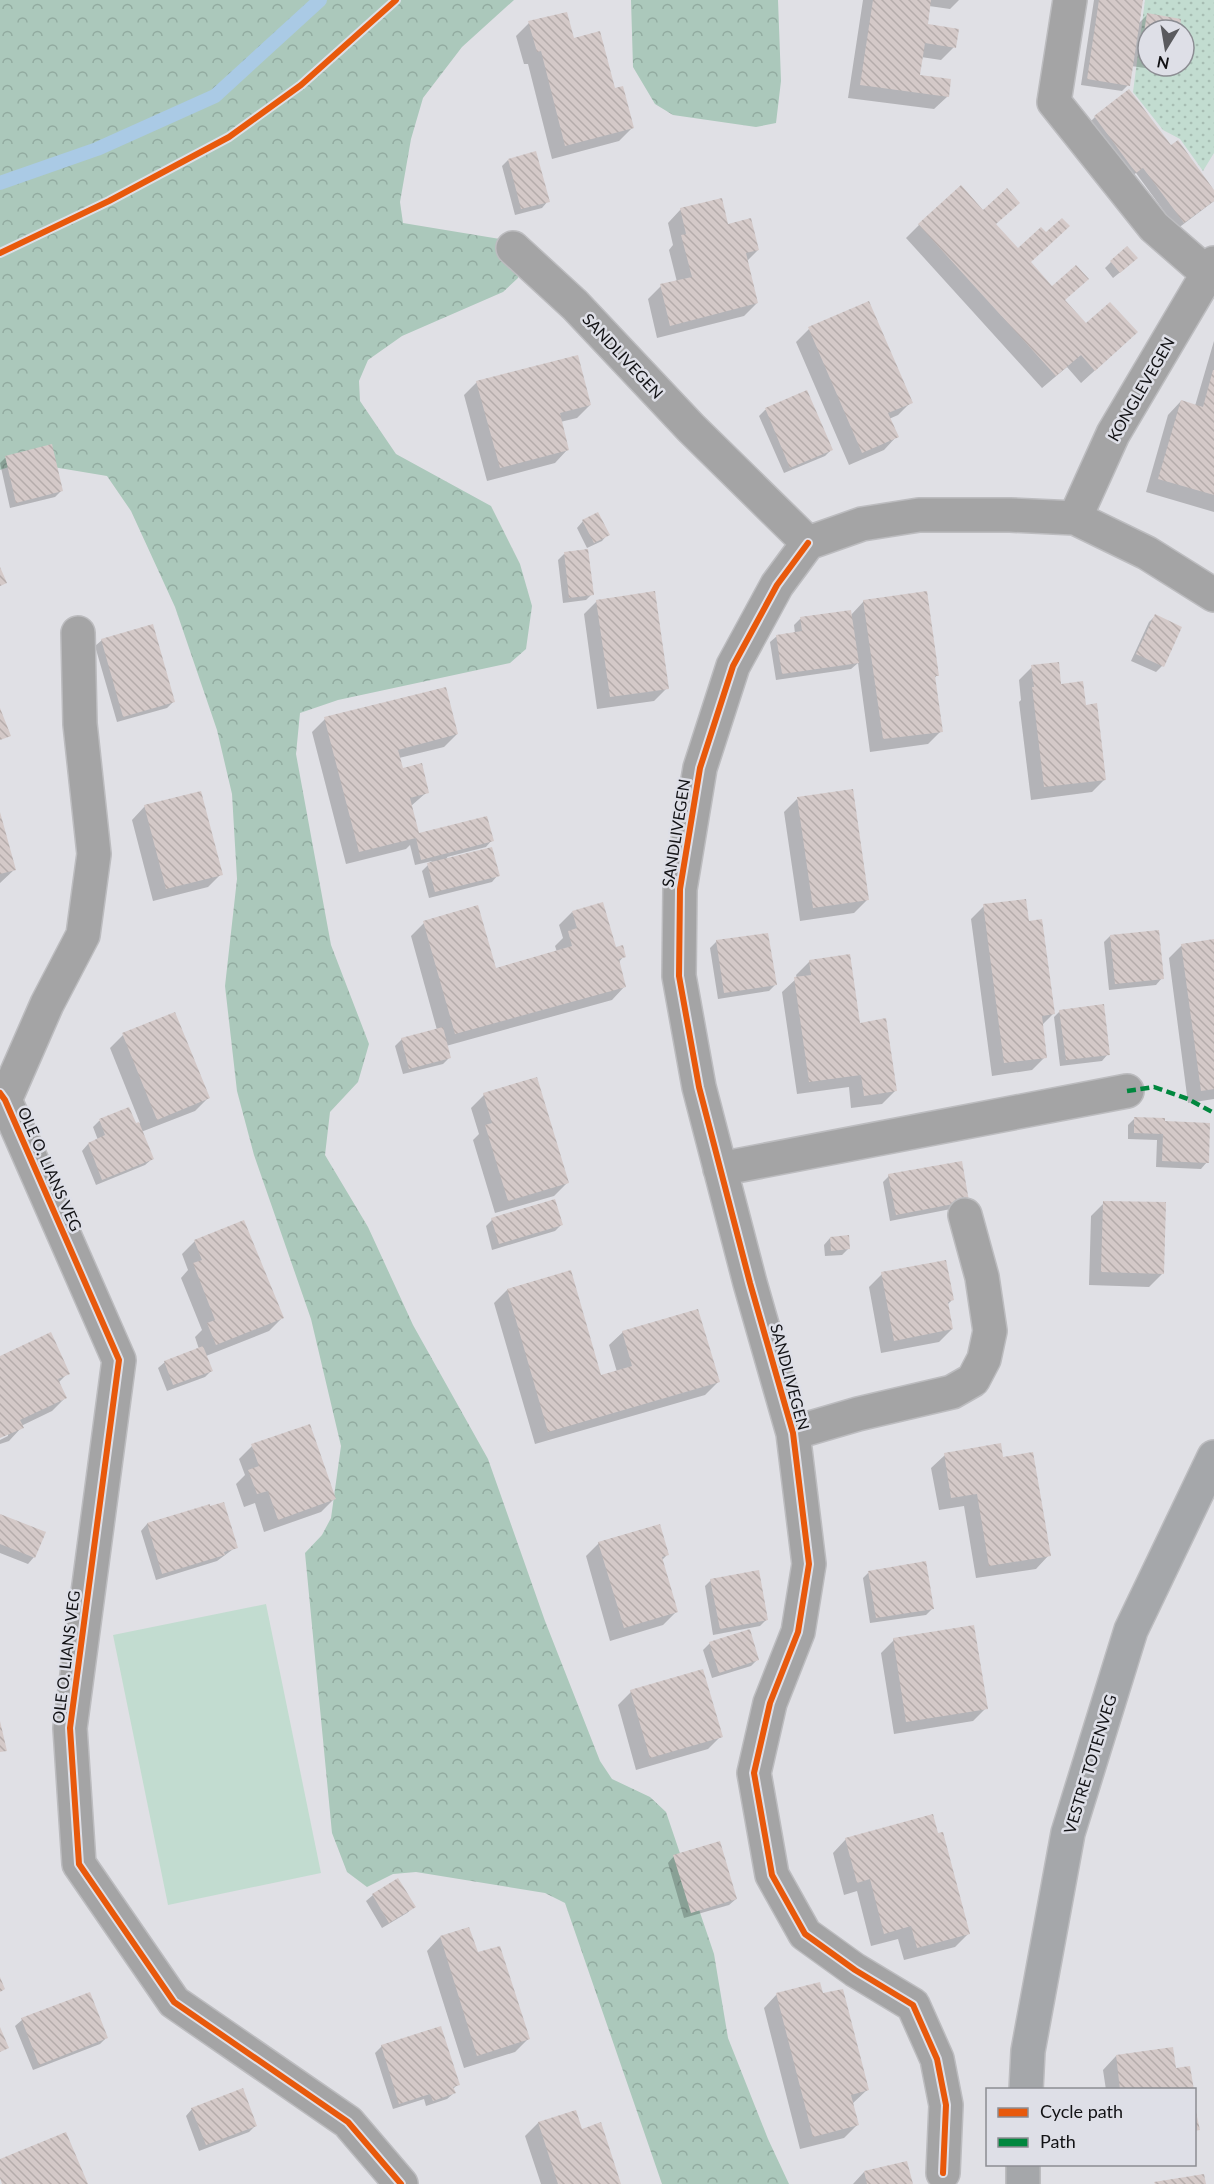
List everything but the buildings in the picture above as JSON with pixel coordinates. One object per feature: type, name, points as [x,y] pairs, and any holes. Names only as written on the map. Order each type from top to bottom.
[{"type":"main road","name":"VESTRE TOTENVEG","points":[[1026,2088],[1028,2051],[1068,1833],[1131,1630],[1214,1456]]},
{"type":"main road","points":[[1023,2166],[1023,2184]]},
{"type":"street","points":[[1070,0],[1054,102],[1154,227],[1211,268]]},
{"type":"street","name":"SANDLIVEGEN","points":[[513,248],[575,305],[691,428],[808,543],[777,585],[733,666],[700,768],[680,890],[679,976],[699,1087],[792,1433],[809,1564],[798,1632],[770,1703],[754,1773],[772,1875],[806,1934],[855,1970],[913,2006],[937,2059],[946,2105],[943,2173]]},
{"type":"street","name":"KONGLEVEGEN","points":[[1075,518],[1113,434],[1211,268]]},
{"type":"street","points":[[808,543],[862,524],[919,515],[1075,518],[1147,553],[1214,595]]},
{"type":"street","name":"OLE O. LIANS VEG","points":[[78,633],[80,724],[94,854],[82,935],[2,1099],[119,1360],[70,1728],[78,1864],[174,2002],[348,2122],[401,2184]]},
{"type":"street","points":[[720,1169],[1127,1091]]},
{"type":"street","name":"SANDLIVEGEN","points":[[792,1433],[858,1414],[952,1392],[973,1380],[984,1359],[990,1331],[982,1277],[965,1215]]},
{"type":"green space","points":[[0,0],[514,0],[462,47],[423,98],[411,139],[400,202],[403,223],[506,240],[519,257],[518,278],[503,292],[402,336],[368,360],[359,381],[360,401],[396,454],[491,506],[520,564],[532,606],[526,649],[510,663],[338,700],[300,713],[296,754],[331,945],[369,1044],[358,1082],[330,1112],[325,1155],[368,1227],[413,1325],[488,1459],[545,1621],[600,1761],[612,1779],[650,1797],[666,1812],[714,1954],[728,2038],[768,2139],[789,2184],[662,2184],[565,1903],[545,1893],[416,1872],[393,1874],[367,1887],[347,1872],[332,1833],[305,1553],[322,1535],[331,1518],[341,1446],[311,1319],[254,1155],[237,1091],[225,986],[237,879],[232,794],[217,730],[175,607],[131,511],[107,476],[23,462],[0,470]]},
{"type":"green space","points":[[631,0],[778,0],[781,81],[776,123],[756,127],[673,115],[655,104],[633,67]]},
{"type":"green space","points":[[1145,0],[1214,0],[1214,153],[1203,171],[1180,139],[1163,130],[1133,92],[1136,69],[1136,78],[1196,78],[1196,18],[1143,18]]},
{"type":"green space","points":[[266,1604],[321,1873],[168,1905],[113,1635]]},
{"type":"waterway","points":[[0,183],[97,149],[215,96],[320,0]]},
{"type":"marked path","points":[[1127,1091],[1154,1087],[1188,1099],[1214,1113]]},
{"type":"cycle path","points":[[0,253],[109,201],[229,137],[301,85],[396,0]]},
{"type":"cycle path","points":[[808,543],[777,585],[733,666],[700,768],[680,889],[679,976],[699,1087],[750,1283],[793,1433],[809,1564],[798,1632],[770,1703],[754,1773],[772,1875],[805,1934],[855,1970],[913,2005],[937,2059],[946,2105],[943,2173]]},
{"type":"cycle path","points":[[0,1093],[119,1360],[70,1728],[79,1864],[174,2002],[348,2122],[401,2184]]}]
